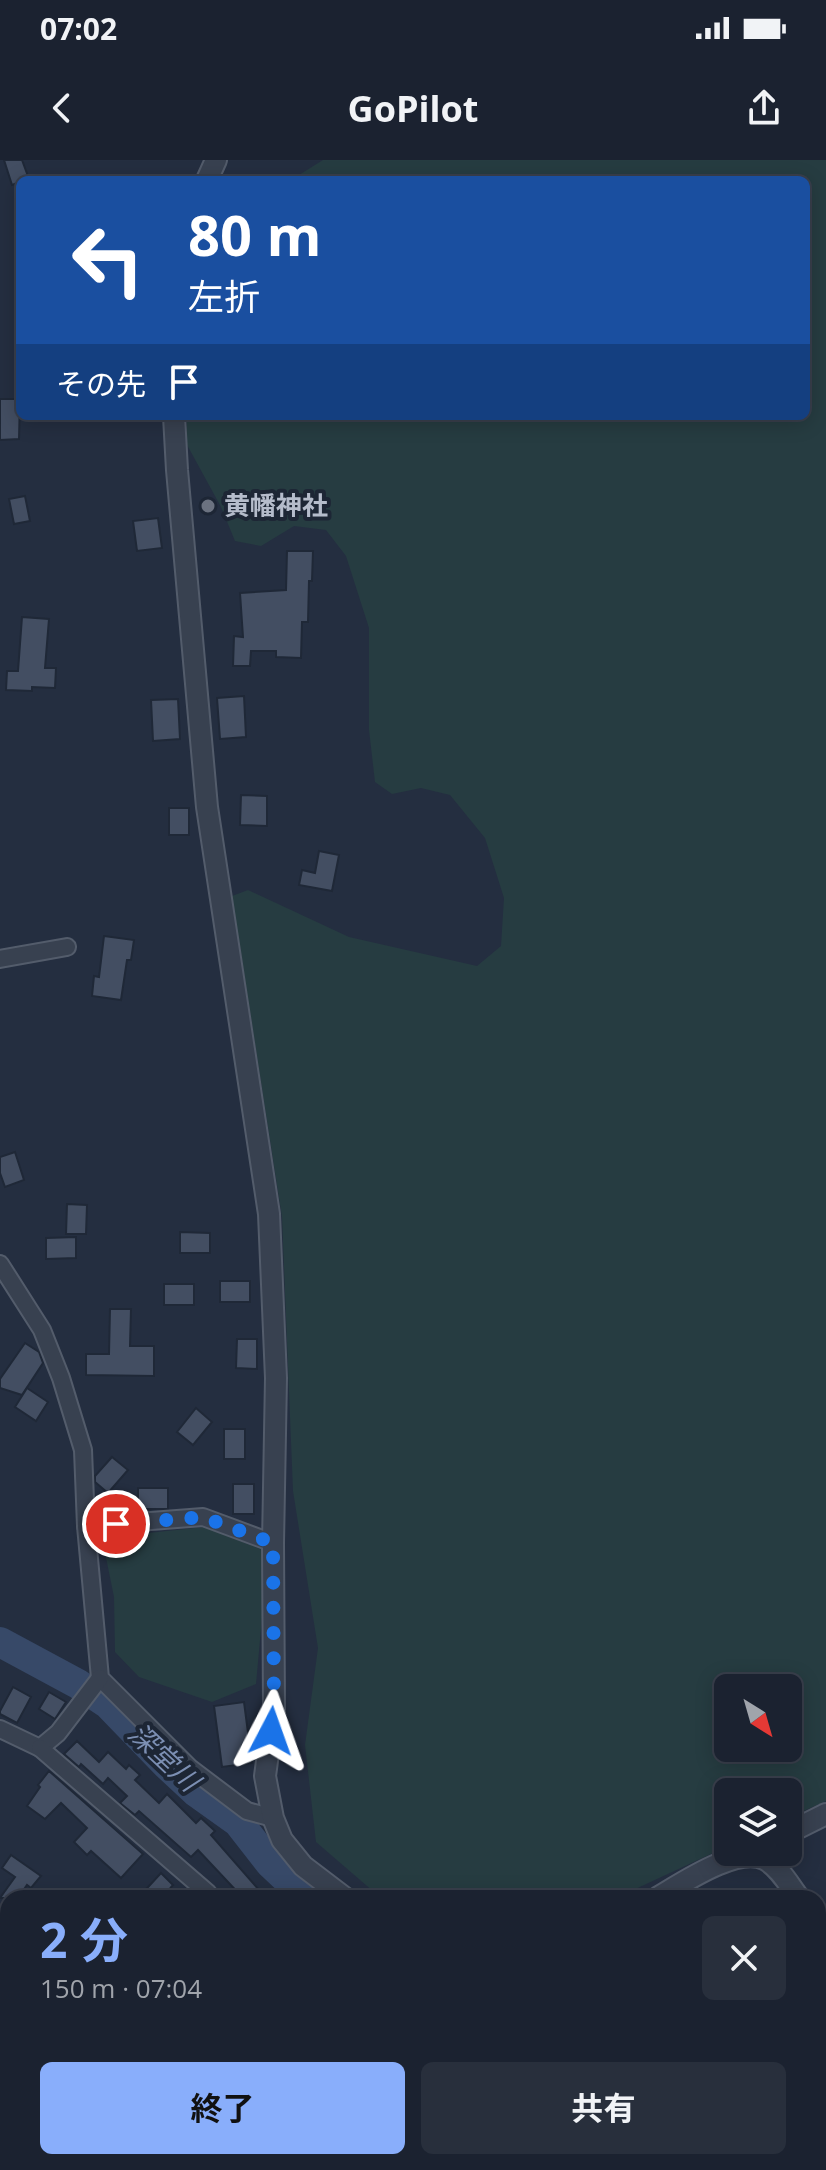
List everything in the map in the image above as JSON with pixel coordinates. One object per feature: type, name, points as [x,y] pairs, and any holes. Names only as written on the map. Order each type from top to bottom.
[{"type":"street","points":[[174,420],[207,807],[269,1214],[276,1378],[274,1709],[265,1776],[273,1818],[282,1840],[303,1866],[334,1890]]},
{"type":"street","points":[[0,959],[67,947]]},
{"type":"street","points":[[0,1264],[42,1330],[61,1378],[83,1450],[86,1526],[100,1678],[190,1768],[247,1811],[273,1818]]},
{"type":"street","points":[[86,1526],[203,1517],[273,1543]]},
{"type":"street","points":[[40,1748],[58,1733],[100,1678]]},
{"type":"street","points":[[0,1729],[40,1748],[205,1890]]},
{"type":"street","points":[[802,1826],[826,1814]]},
{"type":"street","points":[[672,1890],[717,1866]]},
{"type":"street","points":[[773,1866],[793,1890]]},
{"type":"green space","points":[[323,160],[826,160],[826,1801],[802,1812],[802,1778],[714,1778],[714,1852],[633,1890],[372,1890],[316,1842],[305,1745],[318,1648],[293,1491],[282,1217],[232,896],[248,890],[349,937],[477,966],[501,946],[504,898],[485,838],[450,795],[421,788],[392,794],[375,782],[369,730],[369,628],[346,556],[326,530],[294,526],[261,546],[235,541],[221,507],[186,443],[187,420],[810,420],[810,176],[297,176]]},
{"type":"green space","points":[[204,1527],[268,1552],[256,1684],[212,1702],[139,1677],[115,1652],[114,1597],[102,1538]]},
{"type":"building","points":[[4,160],[22,160],[28,176],[16,176],[16,184],[12,185]]},
{"type":"building","points":[[0,399],[16,399],[19,439],[0,440]]},
{"type":"building","points":[[25,496],[30,521],[14,524],[9,499]]},
{"type":"building","points":[[158,518],[162,548],[137,551],[133,521]]},
{"type":"building","points":[[287,551],[313,551],[308,622],[302,622],[301,658],[276,657],[276,651],[251,651],[250,666],[233,666],[234,636],[243,637],[240,593],[286,590]]},
{"type":"building","points":[[22,617],[49,619],[45,668],[56,668],[55,688],[6,690],[7,671],[18,671]]},
{"type":"building","points":[[244,696],[246,737],[220,739],[217,698]]},
{"type":"building","points":[[178,699],[180,739],[153,741],[151,700]]},
{"type":"building","points":[[241,795],[267,796],[267,826],[240,825]]},
{"type":"building","points":[[169,808],[189,808],[189,835],[169,835]]},
{"type":"building","points":[[319,851],[339,855],[332,891],[299,885],[302,870],[315,873]]},
{"type":"building","points":[[104,936],[134,940],[131,960],[127,960],[121,1000],[92,996],[94,976],[99,977]]},
{"type":"building","points":[[15,1152],[24,1180],[5,1187],[0,1173],[0,1157]]},
{"type":"building","points":[[67,1204],[87,1205],[86,1234],[66,1234]]},
{"type":"building","points":[[180,1232],[210,1233],[210,1253],[180,1253]]},
{"type":"building","points":[[76,1237],[76,1258],[46,1259],[46,1238]]},
{"type":"building","points":[[220,1281],[250,1281],[250,1302],[220,1302]]},
{"type":"building","points":[[164,1284],[194,1284],[194,1305],[164,1305]]},
{"type":"building","points":[[110,1309],[131,1309],[130,1346],[154,1346],[154,1376],[86,1375],[86,1354],[109,1354]]},
{"type":"building","points":[[237,1339],[257,1339],[257,1369],[236,1368]]},
{"type":"building","points":[[25,1343],[39,1352],[43,1363],[22,1395],[0,1388],[0,1379]]},
{"type":"building","points":[[27,1388],[48,1402],[36,1421],[15,1407]]},
{"type":"building","points":[[196,1408],[212,1422],[193,1445],[177,1432]]},
{"type":"building","points":[[224,1429],[245,1429],[245,1459],[224,1459]]},
{"type":"building","points":[[112,1457],[128,1470],[108,1493],[95,1482],[95,1476]]},
{"type":"building","points":[[233,1484],[254,1484],[254,1514],[233,1514]]},
{"type":"building","points":[[138,1488],[168,1488],[168,1509],[138,1509]]},
{"type":"building","points":[[13,1687],[31,1697],[17,1723],[0,1714]]},
{"type":"building","points":[[49,1692],[66,1702],[55,1719],[39,1709]]},
{"type":"building","points":[[244,1702],[252,1763],[222,1767],[214,1706]]},
{"type":"building","points":[[77,1741],[99,1762],[108,1752],[126,1769],[129,1765],[140,1775],[135,1780],[159,1803],[167,1794],[196,1823],[201,1818],[215,1831],[211,1835],[259,1890],[236,1890],[198,1850],[191,1857],[139,1811],[135,1815],[120,1803],[127,1796],[108,1778],[103,1784],[81,1764],[79,1767],[64,1754]]},
{"type":"building","points":[[49,1771],[143,1854],[121,1878],[91,1851],[87,1855],[74,1842],[87,1828],[61,1803],[45,1819],[27,1806]]},
{"type":"building","points":[[11,1855],[41,1876],[31,1888],[27,1885],[24,1890],[6,1890],[15,1877],[2,1868]]},
{"type":"building","points":[[161,1873],[173,1885],[169,1890],[145,1890]]},
{"type":"waterway","name":"深堂川","points":[[0,1642],[78,1684],[108,1704],[196,1792],[238,1822],[270,1863],[299,1890]]},
{"type":"place","name":"黄幡神社","points":[[208,506]]},
{"type":"route","points":[[116,1524],[203,1517],[273,1543],[274,1709],[271,1731]]}]
